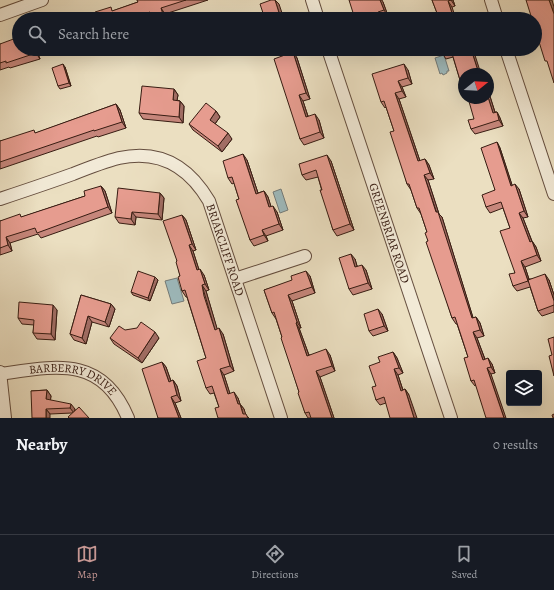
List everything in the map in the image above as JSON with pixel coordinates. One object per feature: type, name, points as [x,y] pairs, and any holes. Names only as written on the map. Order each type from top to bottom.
[{"type":"street","points":[[0,15],[42,0]]},
{"type":"street","points":[[312,0],[316,12]]},
{"type":"street","points":[[491,0],[495,12]]},
{"type":"street","name":"GREENBRIAR ROAD","points":[[330,56],[451,418]]},
{"type":"street","points":[[508,56],[554,194]]},
{"type":"street","name":"BRIARCLIFF ROAD","points":[[0,199],[120,158],[136,156],[164,160],[177,166],[189,175],[209,201],[281,418]]},
{"type":"street","points":[[235,279],[305,256]]},
{"type":"street","name":"BARBERRY DRIVE","points":[[0,373],[56,367],[84,371],[98,378],[113,391],[123,404],[128,418]]},
{"type":"street","points":[[0,373],[5,418]]},
{"type":"water","points":[[444,56],[449,71],[447,71],[447,73],[443,75],[442,73],[440,74],[435,58]]},
{"type":"water","points":[[281,189],[288,210],[280,213],[273,192]]},
{"type":"water","points":[[177,278],[184,301],[172,304],[165,281]]},
{"type":"building","points":[[137,0],[186,0],[161,8],[162,12],[95,12],[111,7],[112,11],[138,2]]},
{"type":"building","points":[[275,0],[279,12],[263,12],[260,4]]},
{"type":"building","points":[[349,0],[380,0],[384,10],[378,12],[353,12]]},
{"type":"building","points":[[432,0],[451,0],[448,1],[452,12],[437,12]]},
{"type":"building","points":[[526,0],[549,0],[554,14],[554,83],[547,61],[545,61],[542,51],[542,12],[530,12]]},
{"type":"building","points":[[12,40],[12,56],[27,56],[6,63],[6,61],[0,63],[0,44]]},
{"type":"building","points":[[282,56],[294,56],[306,93],[299,95],[306,117],[315,114],[320,132],[300,139],[274,59]]},
{"type":"building","points":[[453,56],[473,56],[477,68],[458,68],[458,73]]},
{"type":"building","points":[[63,64],[69,83],[58,86],[52,68]]},
{"type":"building","points":[[404,64],[408,78],[398,81],[402,91],[395,93],[418,161],[425,159],[430,173],[424,175],[436,212],[438,212],[472,318],[476,317],[480,330],[473,332],[483,360],[488,358],[491,367],[487,368],[504,418],[486,418],[474,380],[471,381],[464,358],[468,357],[455,317],[452,318],[426,242],[428,241],[425,233],[427,232],[409,184],[407,184],[390,132],[394,131],[384,101],[381,102],[372,74]]},
{"type":"building","points":[[142,86],[174,89],[173,100],[180,101],[179,117],[139,113]]},
{"type":"building","points":[[206,103],[216,111],[210,120],[228,133],[218,146],[189,124]]},
{"type":"building","points":[[116,104],[122,122],[0,162],[0,141],[34,130],[35,133]]},
{"type":"building","points":[[470,104],[490,104],[493,113],[497,112],[499,120],[471,129],[468,120],[474,119]]},
{"type":"building","points":[[497,142],[511,186],[515,184],[524,211],[519,213],[530,242],[532,241],[537,255],[521,261],[528,281],[513,286],[509,274],[515,273],[500,231],[510,228],[501,202],[486,207],[482,195],[495,190],[481,148]]},
{"type":"building","points":[[243,154],[256,194],[264,191],[269,207],[273,206],[279,224],[262,230],[264,235],[250,240],[236,200],[239,199],[232,177],[228,178],[223,161]]},
{"type":"building","points":[[327,155],[350,224],[333,230],[320,190],[322,190],[316,170],[302,175],[299,164]]},
{"type":"building","points":[[101,186],[108,207],[37,233],[35,228],[6,237],[8,245],[0,248],[0,221],[20,214],[21,217],[85,196],[84,191]]},
{"type":"building","points":[[118,188],[160,193],[158,214],[132,212],[131,219],[115,217]]},
{"type":"building","points":[[182,215],[192,244],[189,245],[197,270],[200,269],[205,284],[202,285],[204,296],[215,330],[219,328],[230,366],[220,369],[228,394],[234,392],[243,414],[246,414],[248,418],[218,418],[215,408],[219,407],[212,386],[206,388],[197,361],[206,358],[185,290],[182,291],[178,277],[180,276],[177,261],[163,221]]},
{"type":"building","points":[[351,254],[355,267],[362,265],[368,283],[349,289],[339,258]]},
{"type":"building","points":[[138,271],[155,277],[148,298],[131,292]]},
{"type":"building","points":[[306,271],[312,287],[288,295],[307,356],[326,349],[332,366],[316,371],[332,418],[311,418],[309,412],[305,413],[274,312],[272,313],[264,290],[292,280],[291,276]]},
{"type":"building","points":[[545,274],[554,305],[538,311],[528,280]]},
{"type":"building","points":[[81,295],[111,304],[105,322],[88,316],[82,338],[70,334]]},
{"type":"building","points":[[19,302],[53,305],[51,334],[33,333],[34,320],[18,318]]},
{"type":"building","points":[[378,309],[384,326],[369,331],[364,314]]},
{"type":"building","points":[[141,322],[155,332],[138,358],[110,338],[119,326],[125,330],[137,328]]},
{"type":"building","points":[[554,337],[554,376],[549,356],[552,355],[548,339]]},
{"type":"building","points":[[393,352],[399,368],[394,369],[401,391],[405,389],[414,418],[390,418],[384,397],[376,400],[372,387],[376,386],[369,366],[380,362],[378,357]]},
{"type":"building","points":[[162,362],[169,382],[173,380],[177,395],[171,397],[179,418],[158,418],[142,369]]},
{"type":"building","points":[[47,390],[46,399],[71,404],[70,408],[46,409],[46,418],[32,418],[31,391]]},
{"type":"building","points":[[79,407],[89,418],[68,417]]}]
